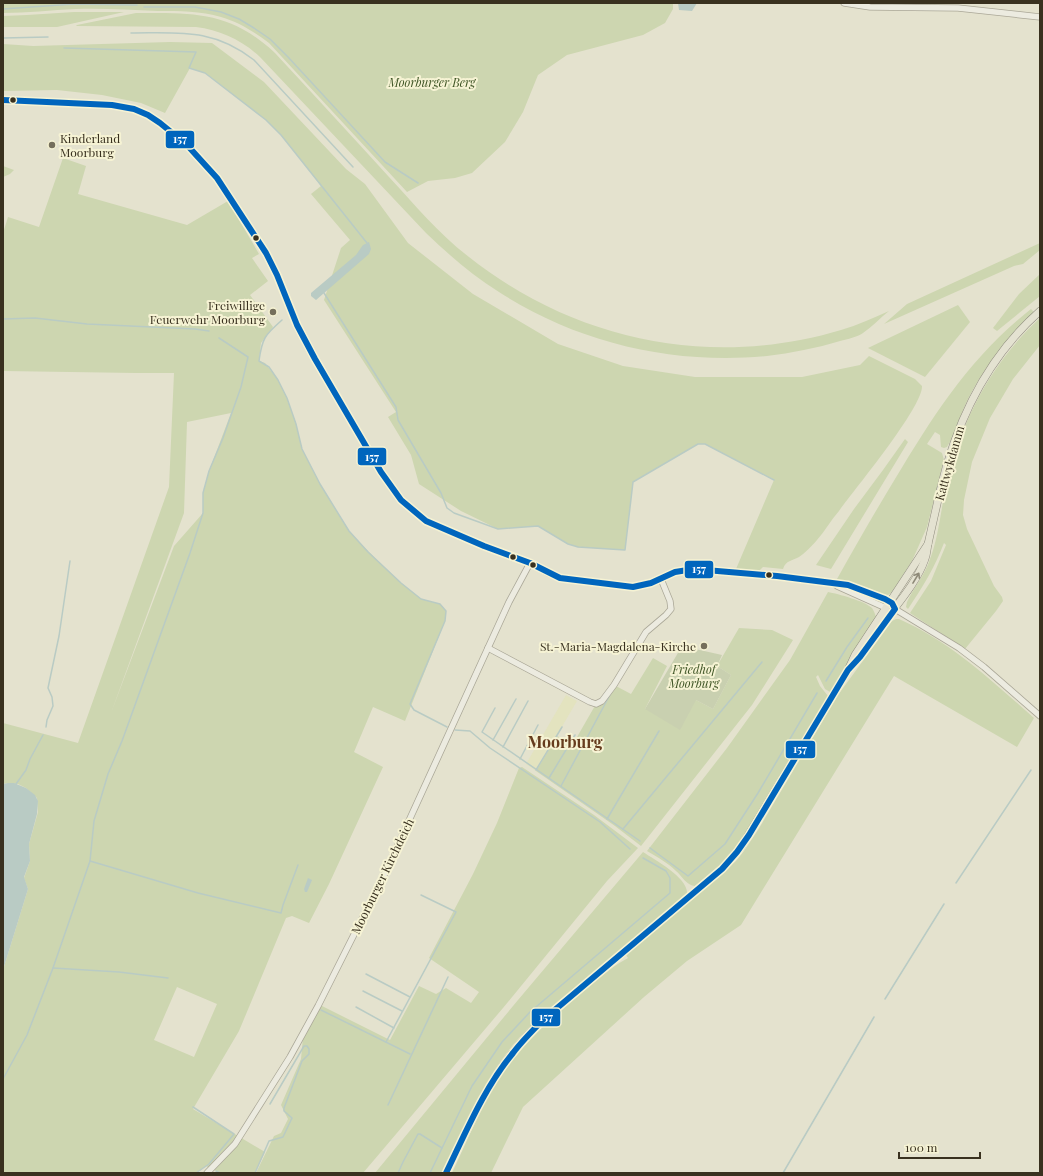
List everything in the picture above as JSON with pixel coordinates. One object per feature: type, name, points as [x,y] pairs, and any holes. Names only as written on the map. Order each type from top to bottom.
[{"type":"main road","name":"Kattwykdamm","points":[[848,670],[860,657],[895,609],[921,569],[926,558],[950,453],[966,410],[980,384],[996,360],[1014,337],[1040,311]]},
{"type":"main road","name":"Kattwykdamm","points":[[848,670],[855,654],[928,544]]},
{"type":"main road","points":[[888,605],[895,609]]},
{"type":"main road","points":[[446,1173],[488,1088],[502,1065],[524,1038],[544,1019],[722,869],[737,852],[749,835],[848,670]]},
{"type":"street","points":[[844,3],[870,7],[958,8],[1040,17]]},
{"type":"street","points":[[3,100],[112,105],[134,109],[148,115],[160,123],[187,145],[217,178],[260,243],[277,275],[297,325],[368,450],[401,500],[416,513],[436,526],[530,563],[554,576],[633,587],[651,583],[675,572],[694,569],[776,576],[848,585],[888,605]]},
{"type":"street","name":"Moorburger Kirchdeich","points":[[207,1173],[236,1144],[266,1098],[290,1057],[385,873],[509,602],[530,563]]},
{"type":"street","points":[[488,648],[596,704],[602,701],[614,685],[646,632],[671,609],[670,600],[660,578]]},
{"type":"street","points":[[895,609],[959,648],[984,667],[1040,716]]},
{"type":"green space","name":"Moorburger Berg","points":[[3,3],[673,3],[673,9],[665,23],[643,35],[567,55],[538,75],[523,112],[505,142],[472,173],[455,178],[428,181],[407,192],[269,43],[252,31],[228,19],[198,12],[182,11],[67,9],[3,13]]},
{"type":"green space","points":[[74,12],[124,12],[57,27],[3,27],[3,16]]},
{"type":"green space","points":[[136,13],[176,13],[210,17],[227,22],[258,39],[275,53],[447,239],[469,257],[510,286],[554,309],[599,327],[646,340],[694,346],[743,347],[792,342],[841,330],[889,311],[866,331],[852,338],[813,348],[767,356],[732,358],[697,357],[662,353],[627,346],[594,337],[561,325],[529,310],[499,292],[479,279],[452,257],[426,233],[260,57],[238,41],[222,33],[196,27],[76,26]]},
{"type":"green space","points":[[170,42],[212,43],[264,82],[346,169],[365,184],[408,243],[473,294],[558,344],[623,366],[695,377],[802,377],[860,365],[869,356],[915,379],[922,386],[919,397],[900,429],[820,537],[806,552],[788,562],[783,569],[763,567],[759,571],[736,569],[774,480],[705,444],[698,444],[633,482],[625,550],[578,547],[568,544],[538,526],[498,529],[461,511],[419,484],[411,455],[388,417],[396,412],[324,300],[341,248],[350,240],[311,194],[321,186],[281,135],[266,120],[205,73],[190,68],[165,113],[141,103],[102,95],[57,90],[3,91],[3,44],[33,46]]},
{"type":"green space","points":[[63,158],[86,166],[78,194],[187,225],[228,201],[259,254],[252,258],[268,281],[250,295],[273,327],[261,343],[259,361],[265,363],[278,380],[287,398],[296,424],[302,449],[320,484],[349,531],[369,552],[401,583],[421,599],[440,604],[446,611],[445,621],[405,721],[373,707],[354,752],[383,767],[329,884],[309,923],[292,916],[286,918],[239,1031],[193,1109],[265,1152],[255,1173],[220,1173],[206,1166],[196,1173],[3,1173],[3,970],[28,889],[24,878],[30,861],[29,844],[38,812],[37,798],[26,788],[18,784],[3,784],[3,723],[78,743],[169,487],[174,373],[3,371],[3,233],[8,217],[39,227]],"holes":[[[231,413],[209,471],[203,493],[203,513],[174,546],[111,713],[184,513],[187,422]],[[177,987],[217,1004],[194,1057],[154,1040]]]},
{"type":"green space","points":[[3,166],[14,170],[10,174],[3,177]]},
{"type":"green space","points":[[1040,243],[1040,250],[1023,264],[1014,266],[884,324],[907,304]]},
{"type":"green space","points":[[1040,274],[1040,296],[997,331],[993,328],[1019,294]]},
{"type":"green space","points":[[958,305],[970,322],[925,377],[868,348]]},
{"type":"green space","points":[[1031,309],[1034,312],[1006,342],[982,375],[968,399],[947,447],[941,447],[940,435],[935,432],[927,444],[942,453],[944,460],[927,527],[912,561],[892,592],[888,595],[880,594],[837,579],[888,491],[939,409],[972,366],[990,346]]},
{"type":"green space","points":[[1040,318],[1040,345],[1013,379],[990,418],[972,462],[964,500],[963,515],[967,529],[994,586],[1002,597],[1003,601],[965,649],[910,613],[931,581],[946,545],[944,543],[928,577],[908,609],[906,607],[907,602],[928,565],[938,531],[953,459],[970,414],[993,373],[1007,353]]},
{"type":"green space","points":[[905,439],[908,442],[831,569],[816,565],[854,509]]},
{"type":"green space","points":[[828,592],[851,598],[869,605],[874,611],[876,617],[830,692],[825,689],[818,675],[816,677],[820,686],[828,696],[742,841],[726,860],[695,886],[692,886],[670,865],[647,851],[727,748],[790,660]]},
{"type":"green space","points":[[896,619],[918,628],[970,663],[987,676],[1034,718],[1017,747],[894,676],[741,925],[687,961],[644,997],[523,1107],[491,1173],[452,1173],[495,1085],[511,1062],[537,1032],[614,966],[628,958],[626,955],[736,861],[758,830],[838,695],[892,621]]},
{"type":"green space","points":[[739,628],[772,630],[793,640],[752,705],[641,846],[536,771],[557,736],[573,744],[596,704],[614,685],[631,694],[653,658],[667,666],[645,709],[696,700],[713,709],[731,675],[717,666]]},
{"type":"green space","name":"Friedhof Moorburg","points":[[682,646],[722,655],[717,666],[731,675],[713,709],[696,700],[680,730],[645,709]]},
{"type":"green space","points":[[566,695],[577,701],[536,771],[526,764]]},
{"type":"green space","points":[[522,767],[594,815],[638,848],[607,881],[503,1008],[363,1173],[256,1173],[274,1136],[281,1133],[288,1119],[281,1105],[301,1059],[303,1037],[320,1005],[390,1040],[419,986],[436,994],[446,988],[471,1003],[479,992],[429,958],[473,874],[497,823],[519,768]]},
{"type":"green space","points":[[643,852],[677,876],[686,887],[687,893],[535,1022],[519,1038],[493,1073],[471,1112],[443,1173],[375,1173],[518,1000]]},
{"type":"shaded area","points":[[678,3],[697,3],[692,11],[679,10]]},
{"type":"shaded area","points":[[369,242],[371,249],[369,254],[316,300],[311,296],[311,293],[356,255],[363,245]]},
{"type":"shaded area","points":[[14,783],[26,788],[35,795],[38,801],[37,814],[29,844],[30,861],[24,877],[28,889],[3,970],[3,784]]},
{"type":"shaded area","points":[[308,878],[312,880],[307,892],[305,892],[304,889]]},
{"type":"waterway","points":[[3,9],[74,4],[137,5]]},
{"type":"waterway","points":[[144,7],[195,7],[221,12],[239,19],[254,28],[270,39],[288,57],[385,162],[418,183]]},
{"type":"waterway","points":[[131,33],[196,34],[224,42],[239,50],[254,60],[353,167]]},
{"type":"waterway","points":[[3,38],[48,37]]},
{"type":"waterway","points":[[64,48],[196,52],[189,68],[205,73],[266,120],[281,135],[367,243]]},
{"type":"waterway","points":[[324,293],[396,407],[398,420],[441,493],[447,508],[454,513],[498,529],[538,526],[568,544],[578,547],[625,550],[633,482],[698,444],[705,444],[774,480]]},
{"type":"waterway","points":[[3,319],[35,318],[87,324],[209,331]]},
{"type":"waterway","points":[[282,320],[265,338],[261,347],[259,361],[269,367],[278,380],[287,398],[296,424],[302,449],[320,484],[349,531],[368,552],[401,583],[421,599],[440,604],[446,611],[445,621],[410,704],[414,710],[447,727]]},
{"type":"waterway","points":[[3,1079],[27,1035],[53,968],[90,861],[94,821],[108,774],[122,741],[190,553],[203,513],[203,493],[209,471],[223,438],[241,387],[248,357],[219,338]]},
{"type":"waterway","points":[[46,727],[47,720],[53,706],[52,697],[48,688],[59,636],[70,561]]},
{"type":"waterway","points":[[826,681],[847,647],[868,618]]},
{"type":"waterway","points":[[623,829],[762,662]]},
{"type":"waterway","points":[[561,786],[612,691]]},
{"type":"waterway","points":[[650,848],[688,876],[725,844],[758,793],[817,693]]},
{"type":"waterway","points":[[493,740],[516,699]]},
{"type":"waterway","points":[[503,747],[528,701]]},
{"type":"waterway","points":[[495,708],[482,732],[640,841]]},
{"type":"waterway","points":[[520,759],[538,725]]},
{"type":"waterway","points":[[536,770],[562,727]]},
{"type":"waterway","points":[[455,730],[470,731],[490,748],[600,822],[630,849]]},
{"type":"waterway","points":[[607,819],[659,731]]},
{"type":"waterway","points":[[16,784],[26,770],[30,759],[43,735]]},
{"type":"waterway","points":[[549,778],[575,735]]},
{"type":"waterway","points":[[956,883],[1031,770]]},
{"type":"waterway","points":[[430,1173],[472,1086],[502,1042],[530,1012],[670,893],[670,878],[666,871],[643,858]]},
{"type":"waterway","points":[[90,861],[198,893],[281,913],[298,865]]},
{"type":"waterway","points":[[386,1042],[456,912],[421,895]]},
{"type":"waterway","points":[[885,999],[944,904]]},
{"type":"waterway","points":[[53,968],[119,972],[168,978]]},
{"type":"waterway","points":[[366,974],[410,997]]},
{"type":"waterway","points":[[388,1105],[448,977]]},
{"type":"waterway","points":[[363,991],[402,1011]]},
{"type":"waterway","points":[[356,1007],[394,1028]]},
{"type":"waterway","points":[[321,1010],[410,1054]]},
{"type":"waterway","points":[[783,1173],[874,1017]]},
{"type":"waterway","points":[[255,1173],[269,1141],[283,1137],[292,1118],[284,1111],[284,1108],[302,1061],[309,1054],[309,1049],[307,1046],[304,1046],[270,1104]]},
{"type":"waterway","points":[[193,1107],[234,1134],[209,1164],[196,1173]]},
{"type":"waterway","points":[[398,1173],[418,1134],[442,1148]]},
{"type":"waterway","points":[[216,1171],[220,1173]]},
{"type":"transit line","name":"157","points":[[3,100],[112,105],[134,109],[148,115],[160,123],[187,145],[217,178],[266,253],[277,275],[297,325],[315,359],[381,472],[401,500],[426,521],[484,546],[530,563],[560,578],[633,587],[651,583],[675,572],[694,569],[777,576],[848,585],[885,599],[892,603],[895,609],[860,657],[848,670],[749,835],[737,852],[722,869],[544,1019],[524,1040],[503,1067],[484,1096],[446,1173]]},
{"type":"place","name":"Kinderland Moorburg","points":[[52,145]]},
{"type":"place","name":"Freiwillige Feuerwehr Moorburg","points":[[273,312]]},
{"type":"place","name":"St.-Maria-Magdalena-Kirche","points":[[704,646]]},
{"type":"district","name":"Moorburg","points":[[565,741]]}]
